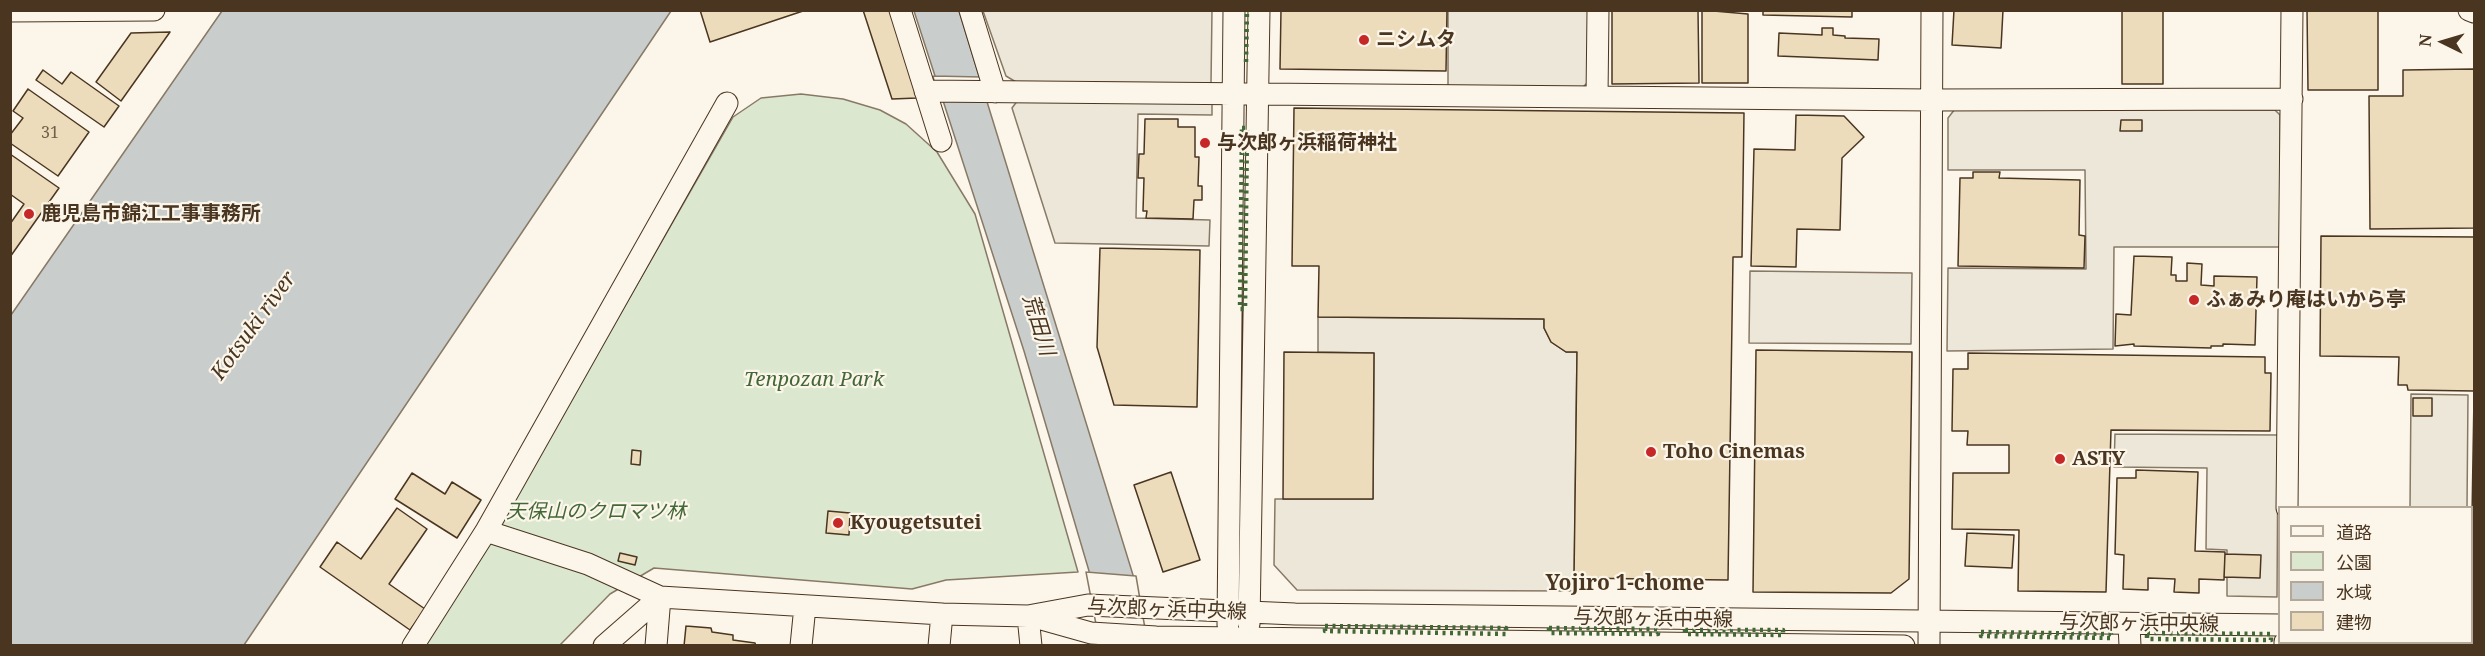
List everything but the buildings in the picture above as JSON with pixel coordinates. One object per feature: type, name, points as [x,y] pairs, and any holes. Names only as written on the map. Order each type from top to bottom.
[{"type":"street","points":[[11,12],[154,10]]},
{"type":"street","points":[[900,10],[930,91],[941,141]]},
{"type":"street","points":[[970,10],[991,92]]},
{"type":"street","points":[[1234,10],[1231,327],[1239,612],[1249,642]]},
{"type":"street","points":[[1228,642],[1239,612],[1255,328],[1259,10]]},
{"type":"street","points":[[1597,97],[1598,10]]},
{"type":"street","points":[[1929,645],[1932,10]]},
{"type":"street","points":[[2287,506],[2292,10]]},
{"type":"street","points":[[2469,10],[2475,12]]},
{"type":"street","points":[[930,91],[1931,100],[2292,99]]},
{"type":"street","points":[[413,645],[486,531],[727,103]]},
{"type":"street","points":[[1231,327],[1255,328]]},
{"type":"street","points":[[486,531],[588,564],[660,597]]},
{"type":"street","points":[[604,645],[660,597]]},
{"type":"street","points":[[656,645],[660,597]]},
{"type":"street","name":"与次郎ヶ浜中央線","points":[[660,597],[942,614],[1028,616],[1088,605],[1239,612],[2278,625]]},
{"type":"street","points":[[801,645],[805,606]]},
{"type":"street","points":[[939,645],[942,614]]},
{"type":"street","points":[[1028,616],[1031,645]]},
{"type":"street","name":"与次郎ヶ浜中央線","points":[[1028,616],[1091,633],[1228,642],[1904,645]]},
{"type":"street","points":[[1670,619],[1670,643]]},
{"type":"street","points":[[1796,620],[1797,644]]},
{"type":"street","points":[[2129,624],[2130,645]]},
{"type":"green space","name":"Tenpozan Park","points":[[801,94],[843,99],[880,110],[906,124],[937,152],[975,214],[1078,572],[946,580],[912,589],[654,568],[610,594],[560,645],[423,646],[484,552],[733,117],[761,98]]},
{"type":"shaded area","points":[[983,11],[1212,11],[1211,83],[1016,82],[1006,76]]},
{"type":"shaded area","points":[[1448,11],[1589,11],[1588,82],[1580,90],[1448,86]]},
{"type":"shaded area","points":[[1018,100],[1212,102],[1212,115],[1138,114],[1136,218],[1210,220],[1209,246],[1055,243],[1012,108]]},
{"type":"shaded area","points":[[1955,109],[2275,110],[2280,115],[2280,247],[2114,247],[2113,349],[1947,351],[1948,268],[2086,269],[2085,170],[1948,170],[1948,118]]},
{"type":"shaded area","points":[[1750,271],[1912,273],[1911,344],[1749,343]]},
{"type":"shaded area","points":[[1318,317],[1544,319],[1544,328],[1551,342],[1566,352],[1577,352],[1574,591],[1297,590],[1274,565],[1275,499],[1373,499],[1374,353],[1318,352]]},
{"type":"shaded area","points":[[2411,394],[2468,395],[2467,506],[2410,506]]},
{"type":"shaded area","points":[[2115,434],[2278,435],[2277,597],[2227,596],[2227,550],[2206,549],[2207,468],[2114,467]]},
{"type":"water","name":"Kotsuki river","points":[[222,11],[671,11],[244,645],[11,645],[11,315]]},
{"type":"water","name":"荒田川","points":[[914,11],[959,11],[1133,575],[1145,645],[1102,645],[1089,571],[1024,351]]},
{"type":"pier","points":[[933,76],[982,77],[990,101],[938,100]]},
{"type":"pier","points":[[1086,572],[1136,576],[1148,646],[1100,645]]},
{"type":"hedge","points":[[1246,62],[1247,10]]},
{"type":"hedge","points":[[1242,128],[1247,128],[1245,309],[1240,309],[1242,128]]},
{"type":"hedge","points":[[1325,626],[1506,628],[1506,634],[1325,631],[1325,626]]},
{"type":"hedge","points":[[1549,628],[1658,629],[1658,634],[1549,633],[1549,628]]},
{"type":"hedge","points":[[1685,630],[1783,630],[1783,635],[1685,634],[1685,630]]},
{"type":"hedge","points":[[1981,632],[2111,634],[2111,638],[1981,636],[1981,632]]},
{"type":"hedge","points":[[2147,633],[2271,634],[2271,640],[2147,639],[2147,633]]},
{"type":"place","name":"ニシムタ","points":[[1364,40]]},
{"type":"place","name":"与次郎ヶ浜稲荷神社","points":[[1205,143]]},
{"type":"place","name":"鹿児島市錦江工事事務所","points":[[29,214]]},
{"type":"place","name":"ふぁみり庵はいから亭","points":[[2194,300]]},
{"type":"place","name":"Toho Cinemas","points":[[1651,452]]},
{"type":"place","name":"ASTY","points":[[2060,459]]},
{"type":"place","name":"Kyougetsutei","points":[[838,523]]},
{"type":"district","name":"Yojiro 1-chome","points":[[1625,584]]},
{"type":"park label","name":"天保山のクロマツ林","points":[[596,512]]}]
